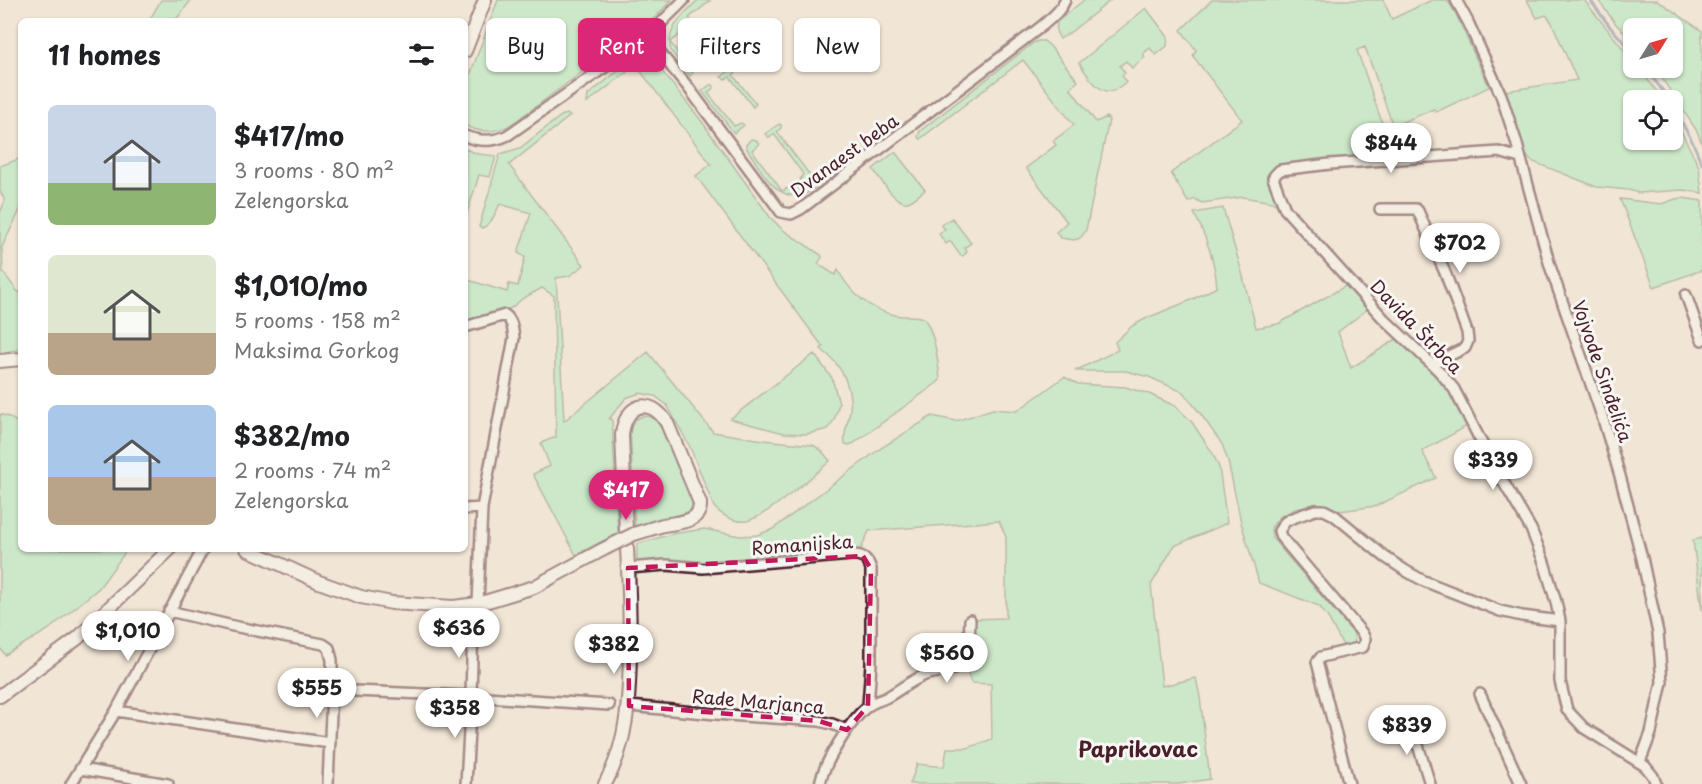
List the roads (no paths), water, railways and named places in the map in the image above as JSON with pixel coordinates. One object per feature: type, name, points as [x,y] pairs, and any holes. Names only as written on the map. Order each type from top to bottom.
[{"type":"street","points":[[666,18],[684,0]]},
{"type":"street","name":"Dvanaest beba","points":[[666,60],[781,212],[791,214],[801,209],[1042,26],[1062,8],[1065,0]]},
{"type":"street","name":"Vojvode Sinđelića","points":[[1456,0],[1501,94],[1550,267],[1603,419],[1636,533],[1661,652],[1662,682],[1654,720],[1640,762]]},
{"type":"street","points":[[468,42],[482,1]]},
{"type":"street","points":[[468,137],[487,141],[508,135],[598,72]]},
{"type":"street","name":"Davida Štrbca","points":[[1520,158],[1498,152],[1330,164],[1280,170],[1274,178],[1285,209],[1384,319],[1432,364],[1454,389],[1491,461],[1531,529],[1549,577],[1560,621],[1559,674],[1567,710],[1584,728],[1640,762],[1650,771],[1656,784]]},
{"type":"street","points":[[1380,209],[1416,209],[1418,211],[1446,275],[1467,332],[1468,341],[1465,348],[1432,364]]},
{"type":"street","points":[[1686,295],[1702,340]]},
{"type":"street","points":[[468,326],[505,315],[511,322],[514,338],[482,508],[478,604]]},
{"type":"street","points":[[0,361],[18,359]]},
{"type":"street","points":[[254,552],[330,586],[377,602],[453,607],[478,604],[534,587],[634,534],[691,519],[699,513],[700,503],[667,423],[663,416],[648,406],[640,407],[630,413],[624,423],[626,530]]},
{"type":"street","points":[[468,509],[482,508]]},
{"type":"street","points":[[1349,784],[1317,662],[1322,657],[1363,647],[1365,639],[1281,537],[1279,531],[1285,522],[1315,510],[1329,512],[1385,557],[1424,581],[1500,611],[1560,621]]},
{"type":"street","points":[[606,784],[621,743],[629,706],[630,601],[627,548]]},
{"type":"street","points":[[0,696],[78,638],[167,552]]},
{"type":"street","points":[[71,784],[116,711],[201,552]]},
{"type":"street","name":"Romanijska","points":[[628,568],[666,565],[703,568],[851,555],[863,556],[869,562],[871,570],[871,664],[868,706]]},
{"type":"street","points":[[169,611],[324,644],[329,648],[332,660],[332,690],[328,784]]},
{"type":"street","points":[[820,784],[827,763],[847,730],[868,706],[919,678],[962,664],[966,654],[970,620]]},
{"type":"street","points":[[466,784],[473,624]]},
{"type":"street","points":[[332,690],[609,705]]},
{"type":"street","points":[[1480,694],[1521,784]]},
{"type":"street","name":"Rade Marjanca","points":[[629,706],[819,721],[847,730]]},
{"type":"street","points":[[116,711],[330,743]]},
{"type":"street","points":[[1410,719],[1430,784]]},
{"type":"street","points":[[81,769],[168,784]]},
{"type":"waterway","points":[[1590,0],[1623,41]]},
{"type":"waterway","points":[[1653,78],[1662,90]]},
{"type":"waterway","points":[[1683,124],[1702,164]]},
{"type":"district","name":"Paprikovac","points":[[1138,748]]}]
